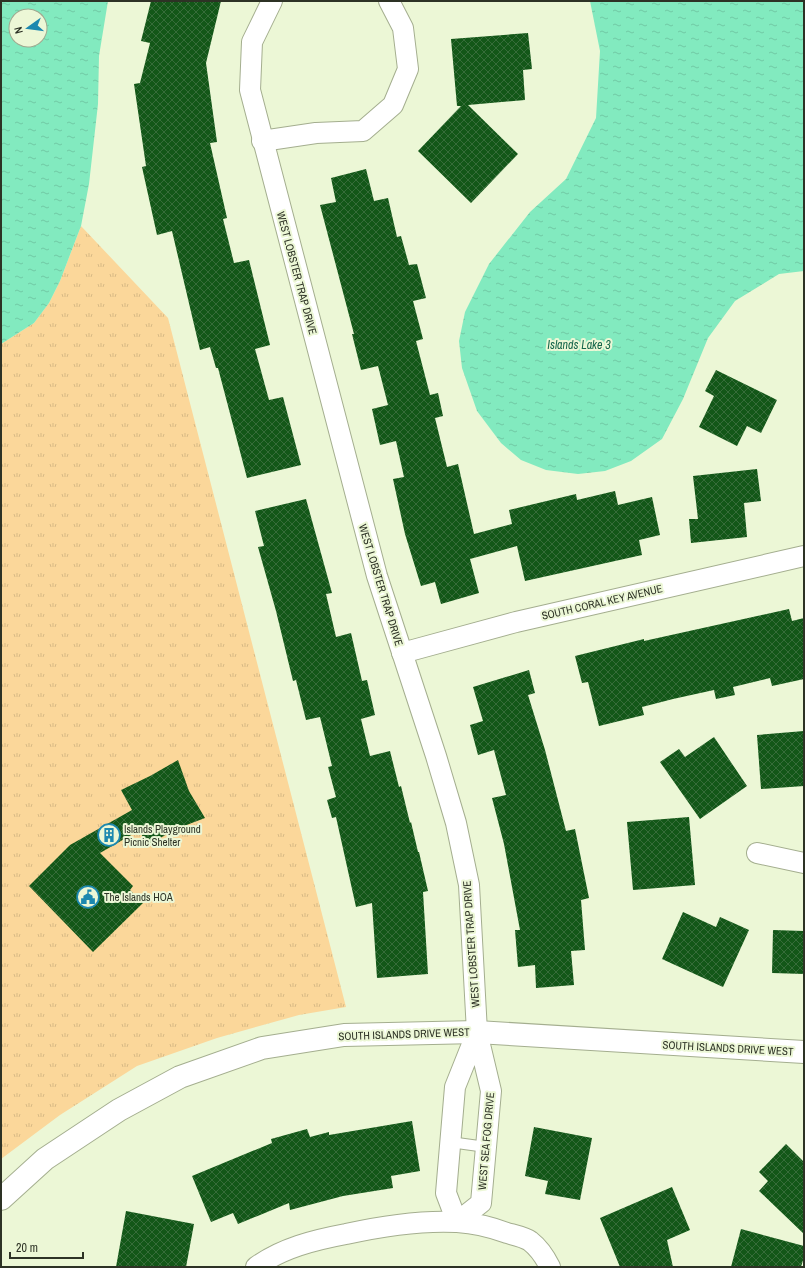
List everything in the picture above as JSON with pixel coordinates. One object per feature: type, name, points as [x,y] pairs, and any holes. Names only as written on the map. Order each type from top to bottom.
[{"type":"street","name":"WEST LOBSTER TRAP DRIVE","points":[[272,1],[252,42],[250,90],[376,576],[454,815],[469,885],[477,1032]]},
{"type":"street","points":[[262,141],[316,134],[364,131],[393,105],[408,69],[404,28],[389,1]]},
{"type":"street","name":"SOUTH CORAL KEY AVENUE","points":[[402,653],[516,622],[804,556]]},
{"type":"street","points":[[758,853],[804,863]]},
{"type":"street","points":[[457,1222],[446,1194],[455,1087],[477,1032]]},
{"type":"street","name":"SOUTH ISLANDS DRIVE WEST","points":[[1,1199],[45,1158],[119,1110],[180,1077],[262,1048],[344,1034],[477,1032],[804,1052]]},
{"type":"street","name":"WEST SEA FOG DRIVE","points":[[457,1222],[480,1203],[486,1146],[491,1091],[477,1032]]},
{"type":"street","points":[[256,1267],[264,1261],[302,1244],[338,1235],[378,1227],[413,1223],[457,1222],[488,1226],[529,1240],[545,1256],[550,1267]]},
{"type":"lane","points":[[450,1142],[486,1146]]},
{"type":"green space","points":[[81,226],[168,318],[346,1007],[299,1015],[217,1038],[137,1066],[60,1115],[1,1159],[1,344],[34,323],[49,303],[60,281]]},
{"type":"water","points":[[1,1],[108,1],[99,56],[98,104],[89,184],[81,226],[60,281],[49,303],[34,323],[1,344]]},
{"type":"water","name":"Islands Lake 3","points":[[590,1],[804,1],[804,271],[779,274],[735,301],[708,338],[683,399],[662,439],[631,461],[605,471],[578,474],[546,470],[521,460],[501,443],[477,411],[462,368],[459,341],[465,312],[489,264],[530,212],[566,179],[596,118],[600,51]]},
{"type":"building","points":[[151,1],[221,1],[206,63],[217,142],[210,143],[227,218],[223,219],[234,263],[249,260],[270,345],[255,349],[269,400],[283,397],[301,465],[247,478],[218,368],[216,368],[210,347],[200,350],[172,231],[157,235],[142,167],[146,166],[134,84],[140,83],[150,43],[141,41]]},
{"type":"building","points":[[528,33],[532,69],[523,70],[525,100],[468,105],[518,154],[471,203],[418,151],[461,106],[457,106],[451,39]]},
{"type":"building","points":[[366,169],[374,201],[388,198],[397,237],[401,236],[409,265],[417,264],[426,298],[413,301],[423,339],[416,341],[430,395],[438,393],[443,416],[435,418],[447,467],[458,464],[474,534],[512,524],[509,510],[576,494],[577,500],[615,491],[618,505],[652,497],[660,535],[639,540],[642,555],[525,581],[517,546],[470,559],[479,593],[441,604],[435,582],[421,586],[405,534],[393,479],[404,477],[396,441],[380,445],[372,409],[388,405],[378,366],[361,370],[352,334],[354,334],[320,205],[336,202],[331,178]]},
{"type":"building","points":[[716,370],[777,400],[761,433],[747,426],[737,446],[699,427],[714,396],[705,391]]},
{"type":"building","points":[[757,469],[761,501],[744,503],[747,537],[691,543],[689,519],[698,519],[693,476]]},
{"type":"building","points":[[306,499],[332,593],[326,594],[336,637],[351,633],[362,681],[367,680],[375,715],[361,719],[370,756],[390,751],[399,787],[401,786],[419,852],[428,891],[423,892],[428,974],[377,978],[372,903],[356,907],[336,817],[332,818],[327,800],[336,797],[328,767],[332,766],[320,717],[306,720],[296,680],[293,681],[276,611],[258,547],[264,546],[255,511]]},
{"type":"building","points":[[789,609],[792,621],[804,618],[804,679],[772,686],[770,678],[733,687],[735,695],[716,699],[714,690],[673,699],[642,707],[644,715],[599,726],[588,682],[582,683],[575,656],[644,639],[644,641]]},
{"type":"building","points":[[529,670],[535,693],[528,695],[545,750],[566,831],[575,829],[589,898],[581,900],[585,950],[571,951],[574,985],[536,988],[535,965],[518,967],[515,930],[520,930],[504,844],[492,798],[506,795],[494,750],[478,755],[470,725],[483,721],[473,687]]},
{"type":"building","points":[[804,731],[804,786],[761,789],[757,735]]},
{"type":"building","points":[[714,737],[747,786],[700,819],[660,762],[679,749],[685,757]]},
{"type":"building","points":[[178,760],[189,791],[205,818],[176,829],[146,846],[140,830],[100,853],[133,886],[130,890],[143,903],[93,952],[29,886],[70,845],[132,810],[121,790]]},
{"type":"building","points":[[689,817],[695,885],[633,890],[627,822]]},
{"type":"building","points":[[683,912],[716,927],[720,917],[749,930],[723,987],[662,959]]},
{"type":"building","points":[[773,930],[804,931],[804,974],[772,973]]},
{"type":"building","points":[[412,1121],[420,1171],[391,1176],[393,1188],[343,1196],[290,1210],[289,1203],[238,1224],[233,1213],[211,1222],[192,1176],[272,1143],[271,1139],[307,1129],[310,1137],[329,1132],[329,1135]]},
{"type":"building","points":[[534,1127],[592,1138],[580,1200],[545,1194],[548,1181],[525,1176]]},
{"type":"building","points":[[786,1144],[804,1162],[804,1234],[759,1191],[768,1181],[759,1172]]},
{"type":"building","points":[[672,1187],[690,1230],[667,1240],[673,1267],[620,1267],[600,1218]]},
{"type":"building","points":[[126,1211],[194,1224],[186,1267],[116,1267]]},
{"type":"building","points":[[741,1229],[804,1246],[804,1257],[801,1267],[731,1267]]},
{"type":"place","name":"Islands Playground Picnic Shelter","points":[[109,835]]},
{"type":"place","name":"The Islands HOA","points":[[88,897]]}]
